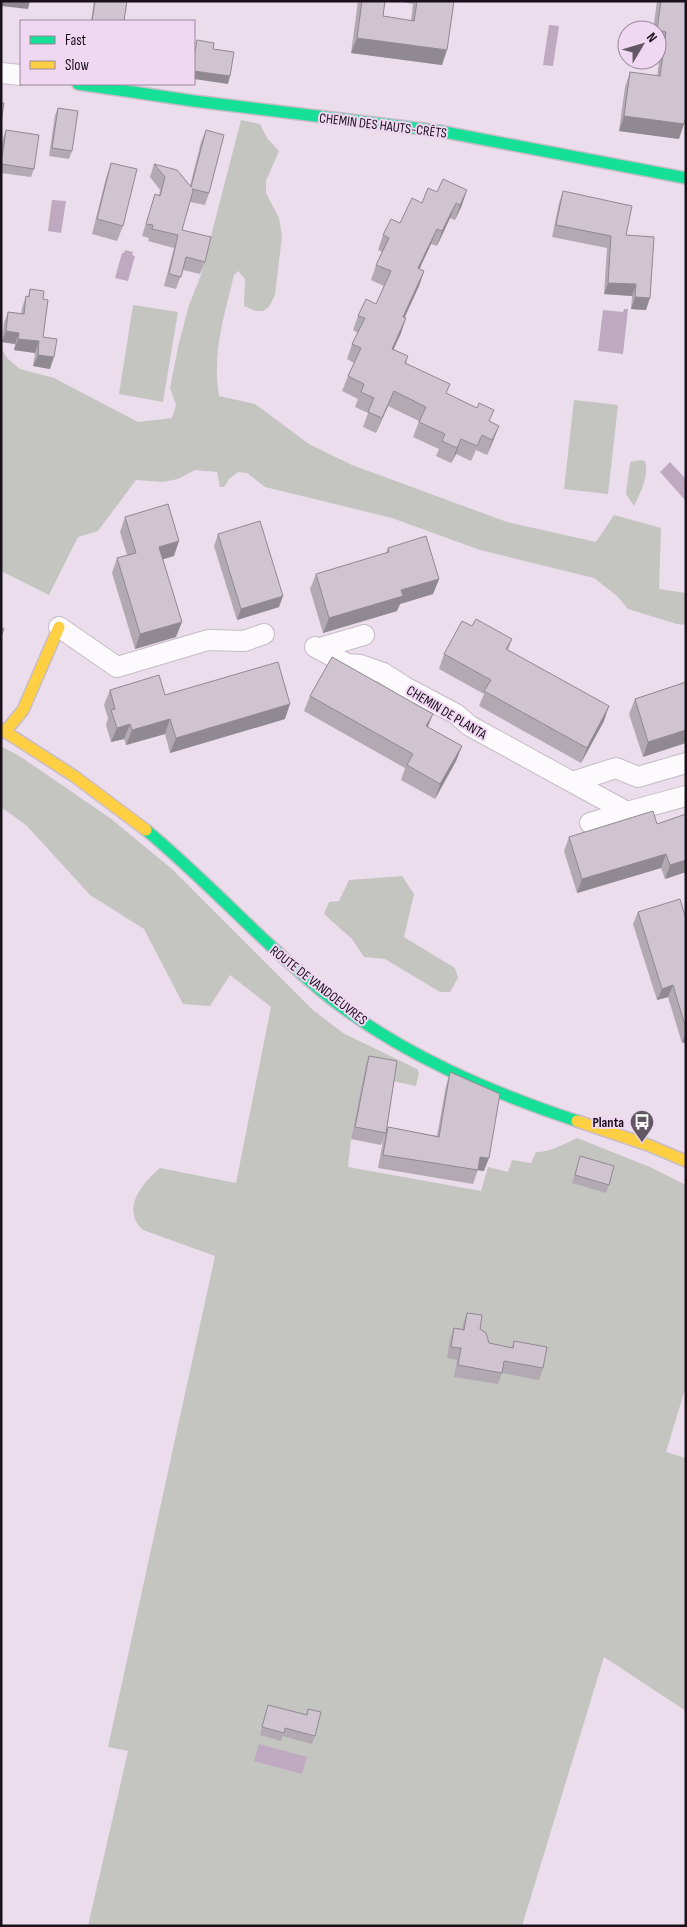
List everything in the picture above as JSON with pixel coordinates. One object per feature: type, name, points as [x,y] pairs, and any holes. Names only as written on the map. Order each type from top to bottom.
[{"type":"main road","name":"CHEMIN DES HAUTS-CRÊTS","points":[[85,85],[439,132],[686,178]]},
{"type":"main road","points":[[3,731],[23,710],[59,627]]},
{"type":"main road","name":"ROUTE DE VANDOEUVRES","points":[[3,731],[116,806],[187,864],[302,975],[375,1029],[427,1059],[499,1092],[635,1140],[686,1161]]},
{"type":"street","points":[[1,72],[20,75]]},
{"type":"street","points":[[59,627],[117,667],[208,640],[244,641],[264,634]]},
{"type":"street","name":"CHEMIN DE PLANTA","points":[[364,635],[317,647],[347,664],[360,665],[383,673],[456,714],[470,726],[626,812]]},
{"type":"street","points":[[572,782],[616,768],[638,777],[686,763]]},
{"type":"street","points":[[590,823],[686,796]]},
{"type":"shaded area","points":[[549,25],[559,26],[553,66],[543,65]]},
{"type":"shaded area","points":[[241,120],[260,124],[267,138],[279,151],[266,181],[266,193],[279,218],[282,236],[275,295],[269,307],[263,311],[256,311],[244,306],[245,279],[238,271],[234,275],[218,349],[217,380],[219,396],[255,404],[309,444],[352,465],[507,522],[596,542],[614,515],[661,528],[659,589],[686,593],[686,625],[628,609],[617,596],[594,578],[480,550],[392,518],[265,487],[247,473],[238,472],[229,479],[224,487],[220,487],[217,472],[195,470],[178,479],[163,482],[136,480],[98,531],[78,537],[49,595],[1,571],[1,348],[8,359],[20,369],[54,378],[138,422],[172,418],[176,405],[170,388],[178,347],[189,305],[201,275]]},
{"type":"shaded area","points":[[52,200],[66,201],[61,233],[48,231]]},
{"type":"shaded area","points":[[125,250],[133,252],[132,255],[135,256],[128,281],[115,278],[122,253]]},
{"type":"shaded area","points":[[133,305],[178,312],[163,402],[119,394]]},
{"type":"shaded area","points":[[624,309],[628,309],[623,354],[598,351],[603,310],[623,312]]},
{"type":"shaded area","points":[[574,400],[618,405],[608,494],[564,489]]},
{"type":"shaded area","points":[[645,461],[646,473],[642,490],[634,506],[626,494],[630,462]]},
{"type":"shaded area","points":[[670,462],[686,479],[685,500],[660,472]]},
{"type":"shaded area","points":[[1,746],[21,757],[110,818],[172,869],[313,1010],[343,1033],[417,1069],[419,1073],[416,1086],[392,1081],[365,1068],[351,1139],[348,1167],[481,1191],[488,1167],[508,1172],[512,1160],[531,1163],[536,1152],[552,1149],[577,1138],[650,1167],[686,1185],[686,1386],[666,1452],[686,1458],[686,1711],[604,1657],[522,1926],[88,1926],[128,1751],[108,1747],[215,1256],[143,1230],[134,1214],[134,1206],[140,1189],[160,1168],[236,1183],[271,1007],[230,975],[210,1006],[183,1004],[144,929],[90,895],[27,826],[1,807]]},
{"type":"shaded area","points":[[402,876],[414,894],[404,937],[455,968],[458,978],[450,992],[440,992],[385,959],[364,957],[352,939],[324,914],[329,902],[339,901],[349,880]]},
{"type":"shaded area","points":[[259,1744],[307,1757],[302,1774],[254,1761]]},
{"type":"building","points":[[95,1],[127,1],[124,20],[92,20]]},
{"type":"building","points":[[362,1],[385,1],[383,16],[414,21],[417,1],[454,1],[447,50],[357,38]]},
{"type":"building","points":[[661,1],[686,1],[686,115],[684,124],[624,116],[630,72],[660,76],[661,70],[667,70],[667,20],[658,20]]},
{"type":"building","points":[[197,40],[214,43],[213,49],[234,52],[230,76],[195,71]]},
{"type":"building","points":[[1,103],[4,103],[1,122]]},
{"type":"building","points":[[58,108],[78,111],[72,151],[52,148]]},
{"type":"building","points":[[6,130],[39,135],[34,169],[1,164]]},
{"type":"building","points":[[206,130],[224,135],[209,193],[192,189],[182,230],[211,237],[205,262],[186,257],[181,277],[169,274],[178,235],[152,229],[153,225],[146,224],[155,194],[160,196],[165,177],[154,164],[177,170],[191,187]]},
{"type":"building","points":[[111,163],[137,169],[123,226],[97,219]]},
{"type":"building","points":[[443,179],[467,190],[460,205],[456,203],[442,231],[437,229],[418,268],[424,271],[403,317],[406,318],[392,349],[408,356],[405,363],[450,384],[446,393],[477,408],[479,403],[494,410],[489,421],[499,426],[492,440],[482,435],[477,446],[461,439],[457,448],[442,441],[445,434],[419,422],[426,407],[394,391],[382,418],[368,412],[374,398],[361,392],[364,384],[348,376],[361,348],[352,344],[365,318],[358,316],[366,299],[376,304],[391,271],[376,265],[389,238],[383,235],[391,219],[400,223],[412,198],[422,203],[428,188],[437,192]]},
{"type":"building","points":[[563,191],[632,206],[626,235],[654,237],[650,298],[635,297],[636,284],[608,283],[611,236],[556,225]]},
{"type":"building","points":[[30,289],[44,291],[43,299],[48,300],[43,337],[57,339],[54,357],[38,355],[39,341],[18,339],[19,333],[6,331],[8,312],[24,314],[26,296],[29,297]]},
{"type":"building","points":[[168,504],[179,541],[159,547],[182,622],[140,634],[117,558],[136,553],[125,517]]},
{"type":"building","points":[[260,521],[283,596],[241,609],[218,534]]},
{"type":"building","points":[[426,536],[439,579],[401,590],[403,596],[329,618],[316,574],[389,552],[388,548]]},
{"type":"building","points":[[476,619],[512,639],[506,649],[609,706],[587,748],[484,691],[491,680],[444,654],[462,621],[472,626]]},
{"type":"building","points":[[332,657],[433,714],[426,726],[462,746],[440,784],[407,765],[413,754],[310,696]]},
{"type":"building","points":[[278,662],[290,704],[176,738],[170,719],[132,730],[130,724],[117,728],[111,710],[115,709],[110,690],[159,675],[165,695]]},
{"type":"building","points":[[686,682],[686,730],[648,742],[635,699]]},
{"type":"building","points":[[653,811],[657,824],[686,814],[686,860],[670,865],[666,854],[582,879],[569,837]]},
{"type":"building","points":[[680,899],[686,919],[686,1029],[673,985],[662,989],[638,912]]},
{"type":"building","points":[[369,1056],[397,1061],[386,1133],[355,1127]]},
{"type":"building","points":[[450,1072],[500,1094],[489,1158],[480,1157],[478,1170],[383,1155],[388,1127],[439,1137]]},
{"type":"building","points":[[580,1156],[614,1166],[609,1185],[575,1175]]},
{"type":"building","points":[[467,1313],[482,1315],[480,1329],[486,1333],[489,1343],[513,1348],[514,1341],[547,1347],[543,1368],[504,1361],[502,1373],[458,1365],[461,1348],[451,1347],[454,1328],[464,1330]]},
{"type":"building","points":[[268,1705],[307,1715],[308,1709],[321,1712],[315,1736],[285,1728],[284,1733],[262,1727]]},
{"type":"traffic: fast","points":[[85,85],[194,101],[439,131],[686,178]]},
{"type":"traffic: fast","points":[[146,830],[193,871],[306,978],[358,1018],[387,1037],[448,1070],[512,1098],[577,1121]]},
{"type":"traffic: slow","points":[[5,732],[23,710],[59,627]]},
{"type":"traffic: slow","points":[[1,729],[74,776],[146,830]]},
{"type":"traffic: slow","points":[[577,1121],[648,1145],[686,1161]]},
{"type":"place","name":"Planta","points":[[642,1143]]}]
